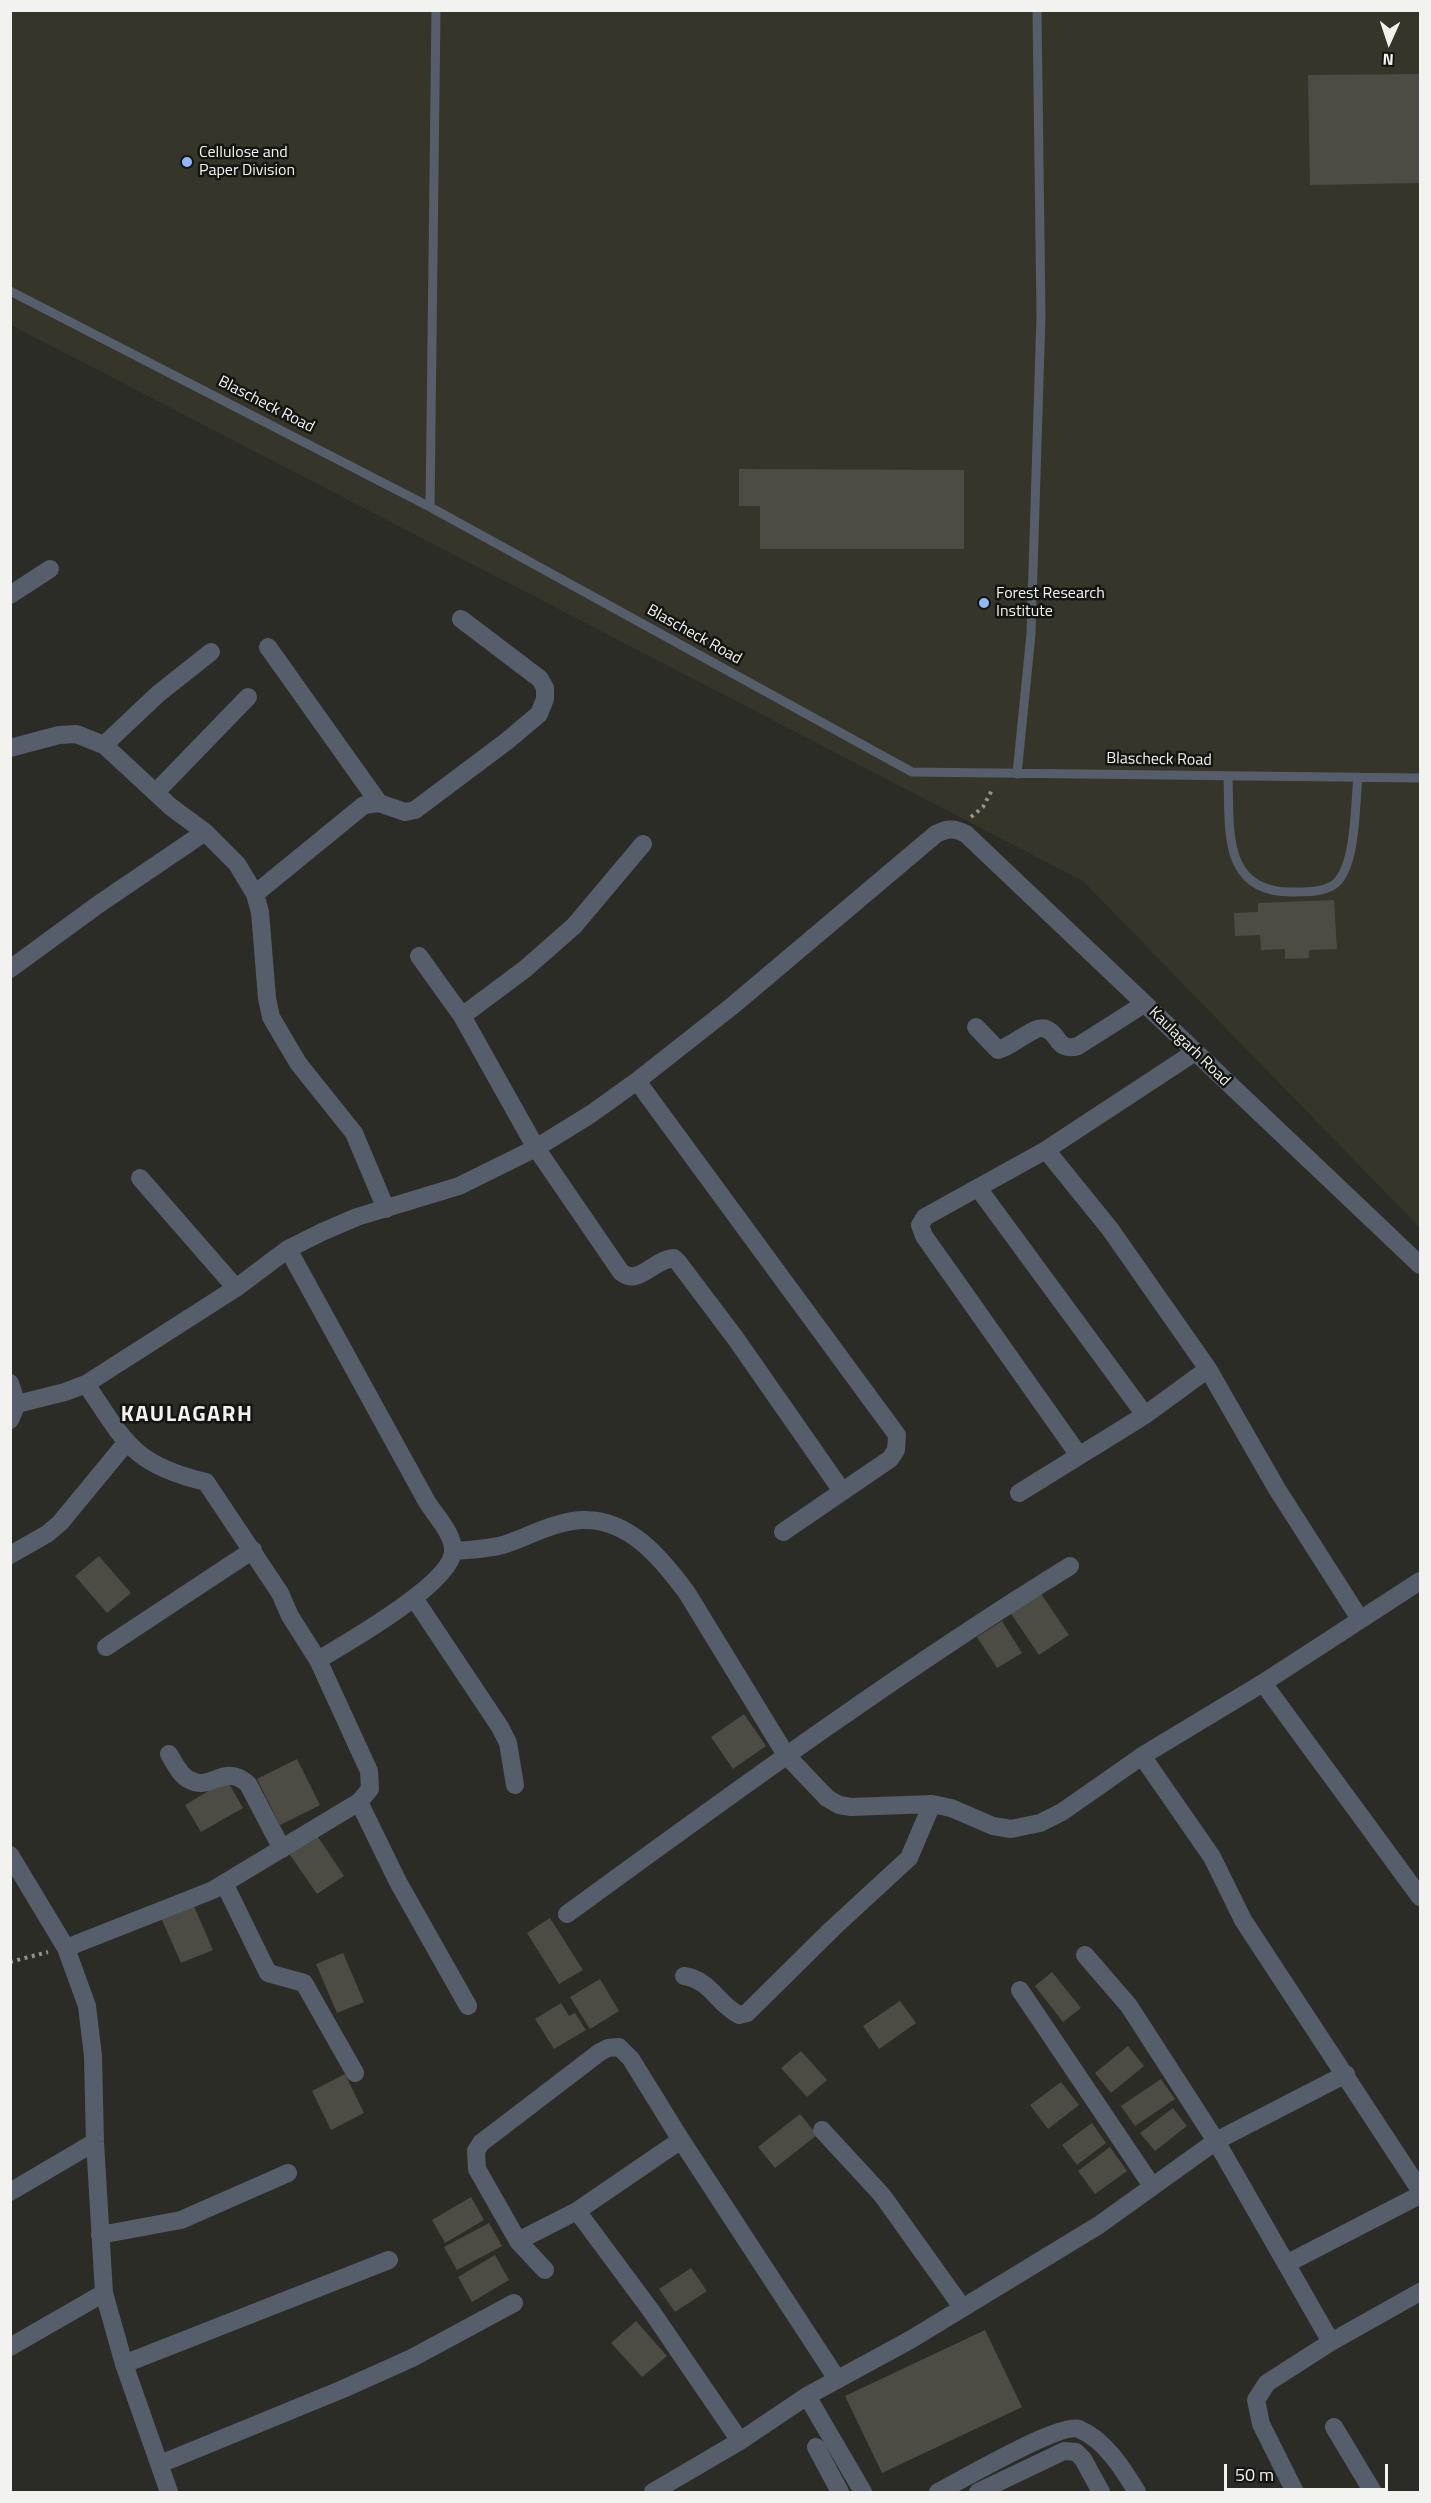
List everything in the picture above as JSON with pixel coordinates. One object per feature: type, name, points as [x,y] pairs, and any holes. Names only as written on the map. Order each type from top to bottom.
[{"type":"street","points":[[10,595],[50,569]]},
{"type":"street","points":[[255,894],[364,805],[379,803],[405,812],[415,810],[539,714],[545,699],[545,687],[540,679],[461,619]]},
{"type":"street","points":[[268,647],[379,803]]},
{"type":"street","points":[[104,745],[158,694],[211,652]]},
{"type":"street","points":[[156,792],[248,697]]},
{"type":"street","points":[[10,748],[59,735],[76,734],[104,745],[171,807],[205,832],[237,864],[255,894],[260,912],[267,998],[271,1017],[298,1063],[354,1133],[386,1209]]},
{"type":"street","points":[[10,1383],[14,1412],[86,1384],[236,1288],[288,1249],[322,1232],[459,1186],[536,1148],[638,1082],[731,1007],[936,834],[945,829],[957,829]]},
{"type":"street","name":"Kaulagarh Road","points":[[957,829],[966,834],[1420,1265]]},
{"type":"street","points":[[10,969],[99,904],[205,832]]},
{"type":"street","points":[[462,1016],[525,969],[574,926],[643,844]]},
{"type":"street","points":[[419,956],[462,1016],[536,1148],[621,1272],[627,1278],[634,1278],[666,1259],[674,1258],[736,1339],[842,1491]]},
{"type":"street","points":[[976,1027],[998,1050],[1012,1046],[1035,1030],[1044,1028],[1048,1029],[1060,1044],[1072,1048],[1078,1047],[1144,1004]]},
{"type":"street","points":[[1078,1454],[922,1230],[921,1225],[925,1217],[1046,1150],[1195,1052]]},
{"type":"street","points":[[638,1082],[893,1426],[898,1443],[890,1459],[783,1532]]},
{"type":"street","points":[[1046,1150],[1110,1229],[1208,1369],[1276,1489],[1360,1619]]},
{"type":"street","points":[[140,1178],[236,1288]]},
{"type":"street","points":[[978,1188],[1145,1415]]},
{"type":"street","points":[[288,1249],[427,1502],[451,1540],[453,1551],[451,1561],[442,1573],[414,1598],[318,1660]]},
{"type":"street","points":[[1019,1493],[1078,1454],[1145,1415],[1208,1369]]},
{"type":"street","points":[[66,1948],[175,1906],[224,1883],[359,1802],[370,1789],[369,1771],[318,1660],[253,1550],[206,1482],[176,1475],[147,1462],[126,1443],[86,1384]]},
{"type":"street","points":[[10,1555],[47,1534],[60,1523],[126,1443]]},
{"type":"street","points":[[453,1551],[501,1545],[580,1520],[599,1521],[632,1534],[669,1568],[687,1593],[786,1755],[827,1798],[839,1805],[868,1807],[932,1804],[951,1808],[993,1826],[1011,1829],[1030,1825],[1062,1812],[1142,1756],[1263,1683],[1420,1581]]},
{"type":"street","points":[[106,1647],[253,1550]]},
{"type":"street","points":[[567,1914],[786,1755],[977,1624],[1070,1566]]},
{"type":"street","points":[[414,1598],[500,1726],[508,1743],[515,1785]]},
{"type":"street","points":[[1263,1683],[1420,1897]]},
{"type":"street","points":[[169,1754],[189,1780],[200,1783],[233,1775],[242,1778],[248,1784],[282,1849]]},
{"type":"street","points":[[1142,1756],[1212,1857],[1243,1920],[1420,2190]]},
{"type":"street","points":[[359,1802],[398,1882],[468,2006]]},
{"type":"street","points":[[684,1976],[696,1977],[704,1982],[731,2011],[739,2015],[747,2013],[832,1929],[909,1858],[932,1804]]},
{"type":"street","points":[[10,1855],[66,1948],[87,2006],[93,2056],[95,2142],[104,2293],[124,2364],[169,2493]]},
{"type":"street","points":[[224,1883],[268,1973],[304,1983],[355,2073]]},
{"type":"street","points":[[1085,1955],[1129,2006],[1216,2141],[1331,2342]]},
{"type":"street","points":[[1020,1990],[1152,2186]]},
{"type":"street","points":[[545,2270],[518,2241],[477,2169],[476,2151],[481,2143],[600,2052],[608,2048],[619,2047],[626,2052],[837,2379]]},
{"type":"street","points":[[653,2493],[740,2441],[807,2396],[910,2340],[1099,2225],[1216,2141],[1346,2074]]},
{"type":"street","points":[[822,2130],[882,2195],[962,2307]]},
{"type":"street","points":[[518,2241],[577,2211],[681,2140]]},
{"type":"street","points":[[10,2192],[95,2142]]},
{"type":"street","points":[[100,2235],[182,2220],[288,2173]]},
{"type":"street","points":[[1286,2264],[1420,2195]]},
{"type":"street","points":[[577,2211],[652,2312],[740,2441]]},
{"type":"street","points":[[124,2364],[389,2260]]},
{"type":"street","points":[[1295,2493],[1261,2424],[1256,2400],[1267,2383],[1331,2342],[1420,2292]]},
{"type":"street","points":[[10,2347],[104,2293]]},
{"type":"street","points":[[160,2464],[343,2389],[412,2358],[514,2302]]},
{"type":"street","points":[[807,2396],[863,2493]]},
{"type":"street","points":[[1334,2427],[1373,2493]]},
{"type":"street","points":[[938,2493],[1060,2430],[1077,2428],[1100,2443],[1127,2475],[1137,2493]]},
{"type":"street","points":[[816,2447],[840,2493]]},
{"type":"street","points":[[978,2493],[1064,2451],[1076,2452],[1083,2459],[1101,2493]]},
{"type":"lane","points":[[430,507],[436,10]]},
{"type":"lane","points":[[1017,774],[1031,634],[1041,316],[1037,10]]},
{"type":"lane","name":"Blascheck Road","points":[[10,291],[430,507],[912,772],[1420,778]]},
{"type":"lane","points":[[1228,776],[1235,860],[1252,883],[1275,891],[1294,892],[1330,888],[1342,875],[1350,849],[1358,777]]},
{"type":"path","points":[[957,829],[983,807],[1001,774]]},
{"type":"path","points":[[10,1962],[31,1954],[66,1948]]},
{"type":"shaded area","name":"Forest Research Institute","points":[[10,11],[1420,11],[1420,1228],[1083,881],[11,325]]},
{"type":"building","points":[[1420,74],[1420,183],[1310,185],[1308,75]]},
{"type":"building","points":[[739,469],[964,470],[964,549],[760,549],[760,506],[739,506]]},
{"type":"building","points":[[1334,900],[1337,949],[1309,950],[1309,958],[1285,959],[1285,949],[1261,950],[1260,935],[1235,936],[1234,913],[1258,912],[1258,903]]},
{"type":"building","points":[[99,1556],[131,1593],[107,1613],[75,1576]]},
{"type":"building","points":[[1037,1588],[1069,1635],[1039,1655],[1007,1608]]},
{"type":"building","points":[[1002,1621],[1022,1653],[997,1668],[977,1637]]},
{"type":"building","points":[[744,1714],[766,1746],[733,1769],[711,1737]]},
{"type":"building","points":[[297,1759],[320,1805],[280,1825],[257,1779]]},
{"type":"building","points":[[227,1780],[243,1808],[201,1832],[185,1805]]},
{"type":"building","points":[[314,1831],[344,1876],[317,1894],[286,1849]]},
{"type":"building","points":[[193,1904],[213,1950],[181,1963],[161,1918]]},
{"type":"building","points":[[550,1918],[583,1970],[559,1984],[527,1933]]},
{"type":"building","points":[[343,1953],[364,2002],[337,2013],[316,1964]]},
{"type":"building","points":[[1052,1972],[1081,2008],[1063,2022],[1035,1986]]},
{"type":"building","points":[[600,1979],[619,2011],[590,2029],[570,1997]]},
{"type":"building","points":[[900,2001],[916,2023],[879,2049],[863,2026]]},
{"type":"building","points":[[561,2003],[569,2016],[575,2013],[586,2030],[554,2049],[535,2019]]},
{"type":"building","points":[[1128,2046],[1144,2066],[1111,2093],[1095,2073]]},
{"type":"building","points":[[801,2051],[827,2080],[807,2097],[781,2068]]},
{"type":"building","points":[[345,2074],[364,2113],[331,2130],[312,2091]]},
{"type":"building","points":[[1161,2079],[1175,2099],[1135,2126],[1121,2106]]},
{"type":"building","points":[[1061,2082],[1079,2105],[1048,2129],[1030,2105]]},
{"type":"building","points":[[1173,2108],[1187,2126],[1155,2151],[1140,2133]]},
{"type":"building","points":[[800,2114],[817,2135],[775,2168],[758,2147]]},
{"type":"building","points":[[1092,2123],[1106,2143],[1077,2165],[1062,2145]]},
{"type":"building","points":[[1110,2147],[1127,2171],[1095,2194],[1078,2171]]},
{"type":"building","points":[[471,2197],[484,2220],[445,2243],[432,2220]]},
{"type":"building","points":[[489,2223],[502,2246],[457,2270],[444,2247]]},
{"type":"building","points":[[495,2255],[509,2280],[472,2302],[458,2277]]},
{"type":"building","points":[[691,2268],[707,2291],[675,2312],[659,2289]]},
{"type":"building","points":[[636,2321],[667,2356],[642,2377],[611,2343]]},
{"type":"building","points":[[985,2330],[1022,2407],[882,2473],[845,2396]]},
{"type":"place","name":"Cellulose and Paper Division","points":[[187,162]]},
{"type":"place","name":"Forest Research Institute","points":[[984,603]]},
{"type":"district","name":"KAULAGARH","points":[[187,1416]]}]
